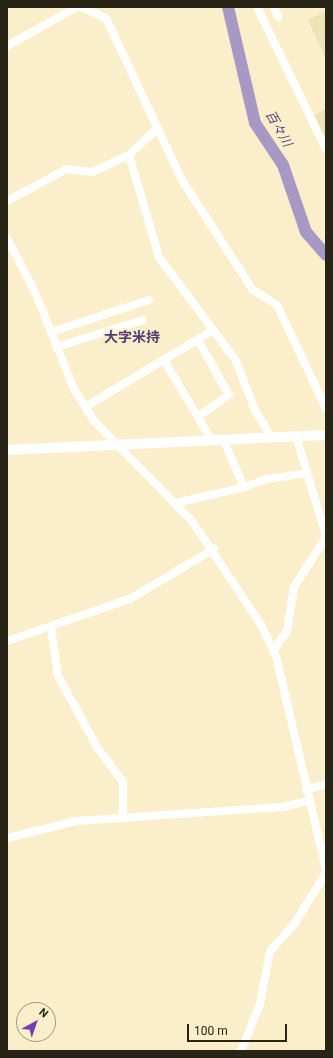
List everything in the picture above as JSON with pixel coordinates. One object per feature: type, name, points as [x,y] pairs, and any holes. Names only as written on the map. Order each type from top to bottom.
[{"type":"street","points":[[7,46],[78,7]]},
{"type":"street","points":[[81,7],[106,18],[156,130],[182,180],[253,290],[277,305],[326,408]]},
{"type":"street","points":[[257,7],[326,149]]},
{"type":"street","points":[[274,7],[278,17]]},
{"type":"street","points":[[7,201],[67,169],[92,172],[129,155],[156,130]]},
{"type":"street","points":[[129,155],[159,258],[212,331],[236,361],[254,408],[271,437]]},
{"type":"street","points":[[7,238],[85,407],[117,446],[176,503],[214,549],[243,593],[273,651],[306,790],[322,832],[326,869]]},
{"type":"street","points":[[50,332],[149,300]]},
{"type":"street","points":[[56,347],[143,320]]},
{"type":"street","points":[[85,407],[164,362],[212,331]]},
{"type":"street","points":[[198,340],[229,395],[200,416]]},
{"type":"street","points":[[164,362],[200,416],[211,439]]},
{"type":"street","points":[[7,450],[117,446],[211,439],[326,435]]},
{"type":"street","points":[[273,651],[287,631],[294,587],[326,537],[306,474],[296,436]]},
{"type":"street","points":[[223,439],[244,487]]},
{"type":"street","points":[[176,503],[244,487],[267,479],[306,474]]},
{"type":"street","points":[[7,641],[130,599],[214,549]]},
{"type":"street","points":[[51,627],[58,676],[97,747],[123,782],[123,817]]},
{"type":"street","points":[[306,790],[326,784]]},
{"type":"street","points":[[7,838],[47,825],[123,817],[283,807],[309,801]]},
{"type":"street","points":[[241,1051],[260,1004],[270,951],[295,923],[326,873]]},
{"type":"shaded area","points":[[326,11],[326,59],[308,20]]},
{"type":"shaded area","points":[[326,109],[326,139],[314,115]]},
{"type":"waterway","name":"百々川","points":[[228,7],[255,123],[283,165],[306,232],[326,255]]},
{"type":"district","name":"大字米持","points":[[132,337]]}]
